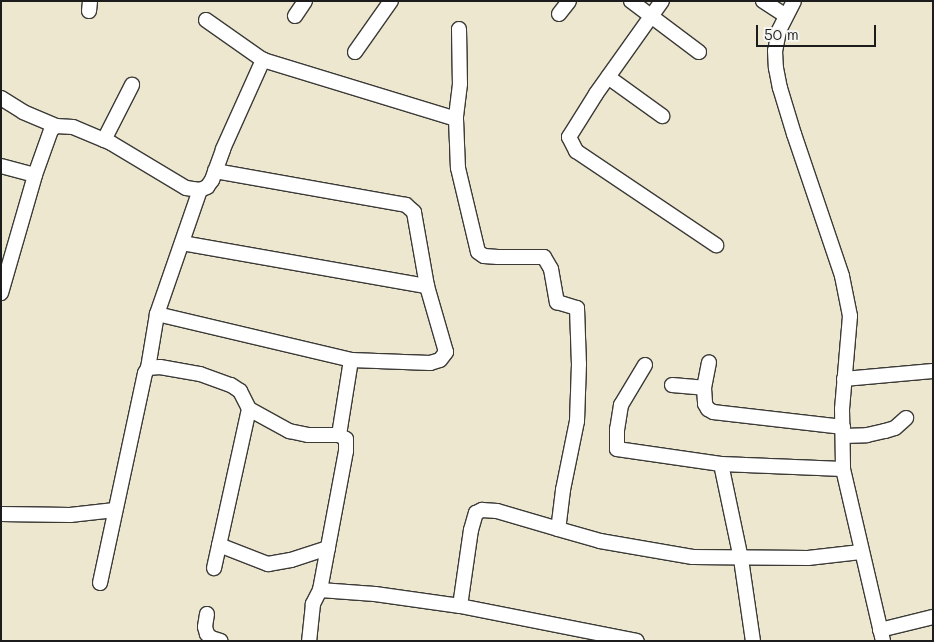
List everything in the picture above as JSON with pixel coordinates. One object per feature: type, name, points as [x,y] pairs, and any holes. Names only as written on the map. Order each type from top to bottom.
[{"type":"street","points":[[295,16],[305,1]]},
{"type":"street","points":[[355,52],[391,1]]},
{"type":"street","points":[[559,14],[569,1]]},
{"type":"street","points":[[631,1],[699,52]]},
{"type":"street","points":[[662,1],[608,77],[569,137],[571,144],[584,156],[716,244]]},
{"type":"street","points":[[763,1],[786,16]]},
{"type":"street","points":[[794,1],[786,16],[774,51],[776,68],[794,134],[842,276],[850,316],[844,378],[843,469],[881,638],[933,617]]},
{"type":"street","points":[[206,20],[263,60],[456,119]]},
{"type":"street","points":[[459,29],[460,84],[456,119],[458,168],[478,252],[484,256],[544,257],[551,269],[557,302],[576,308],[579,364],[577,422],[563,490],[558,529]]},
{"type":"street","points":[[1,98],[23,112],[56,126],[73,127],[104,140],[186,188],[193,191],[200,190],[207,188],[263,60]]},
{"type":"street","points":[[608,77],[662,116]]},
{"type":"street","points":[[104,140],[132,85]]},
{"type":"street","points":[[1,293],[48,135],[56,126]]},
{"type":"street","points":[[1,166],[35,175]]},
{"type":"street","points":[[157,314],[351,360],[430,363],[440,360],[446,352],[427,286],[414,212],[406,205],[215,171]]},
{"type":"street","points":[[100,584],[145,373],[148,368],[157,314],[200,190]]},
{"type":"street","points":[[182,243],[427,286]]},
{"type":"street","points":[[339,435],[351,360]]},
{"type":"street","points":[[709,362],[704,388],[705,404],[713,412],[867,435],[895,428],[906,418]]},
{"type":"street","points":[[645,365],[621,405],[617,429],[617,449],[721,464],[843,469]]},
{"type":"street","points":[[148,368],[160,367],[200,374],[231,385],[240,392],[249,409],[289,431],[308,435],[339,435],[346,439],[346,451],[320,590],[313,604],[310,641]]},
{"type":"street","points":[[844,378],[933,371]]},
{"type":"street","points":[[672,385],[704,388]]},
{"type":"street","points":[[214,568],[249,409]]},
{"type":"street","points":[[721,464],[741,559],[753,641]]},
{"type":"street","points":[[1,514],[70,515],[115,510]]},
{"type":"street","points":[[460,606],[470,530],[476,512],[482,510],[497,512],[600,541],[693,557],[741,559],[808,558],[861,552]]},
{"type":"street","points":[[219,545],[268,564],[291,560],[328,548]]},
{"type":"street","points":[[320,590],[375,594],[460,606],[637,641]]},
{"type":"street","points":[[207,614],[205,627],[207,634],[210,638],[221,641]]}]
